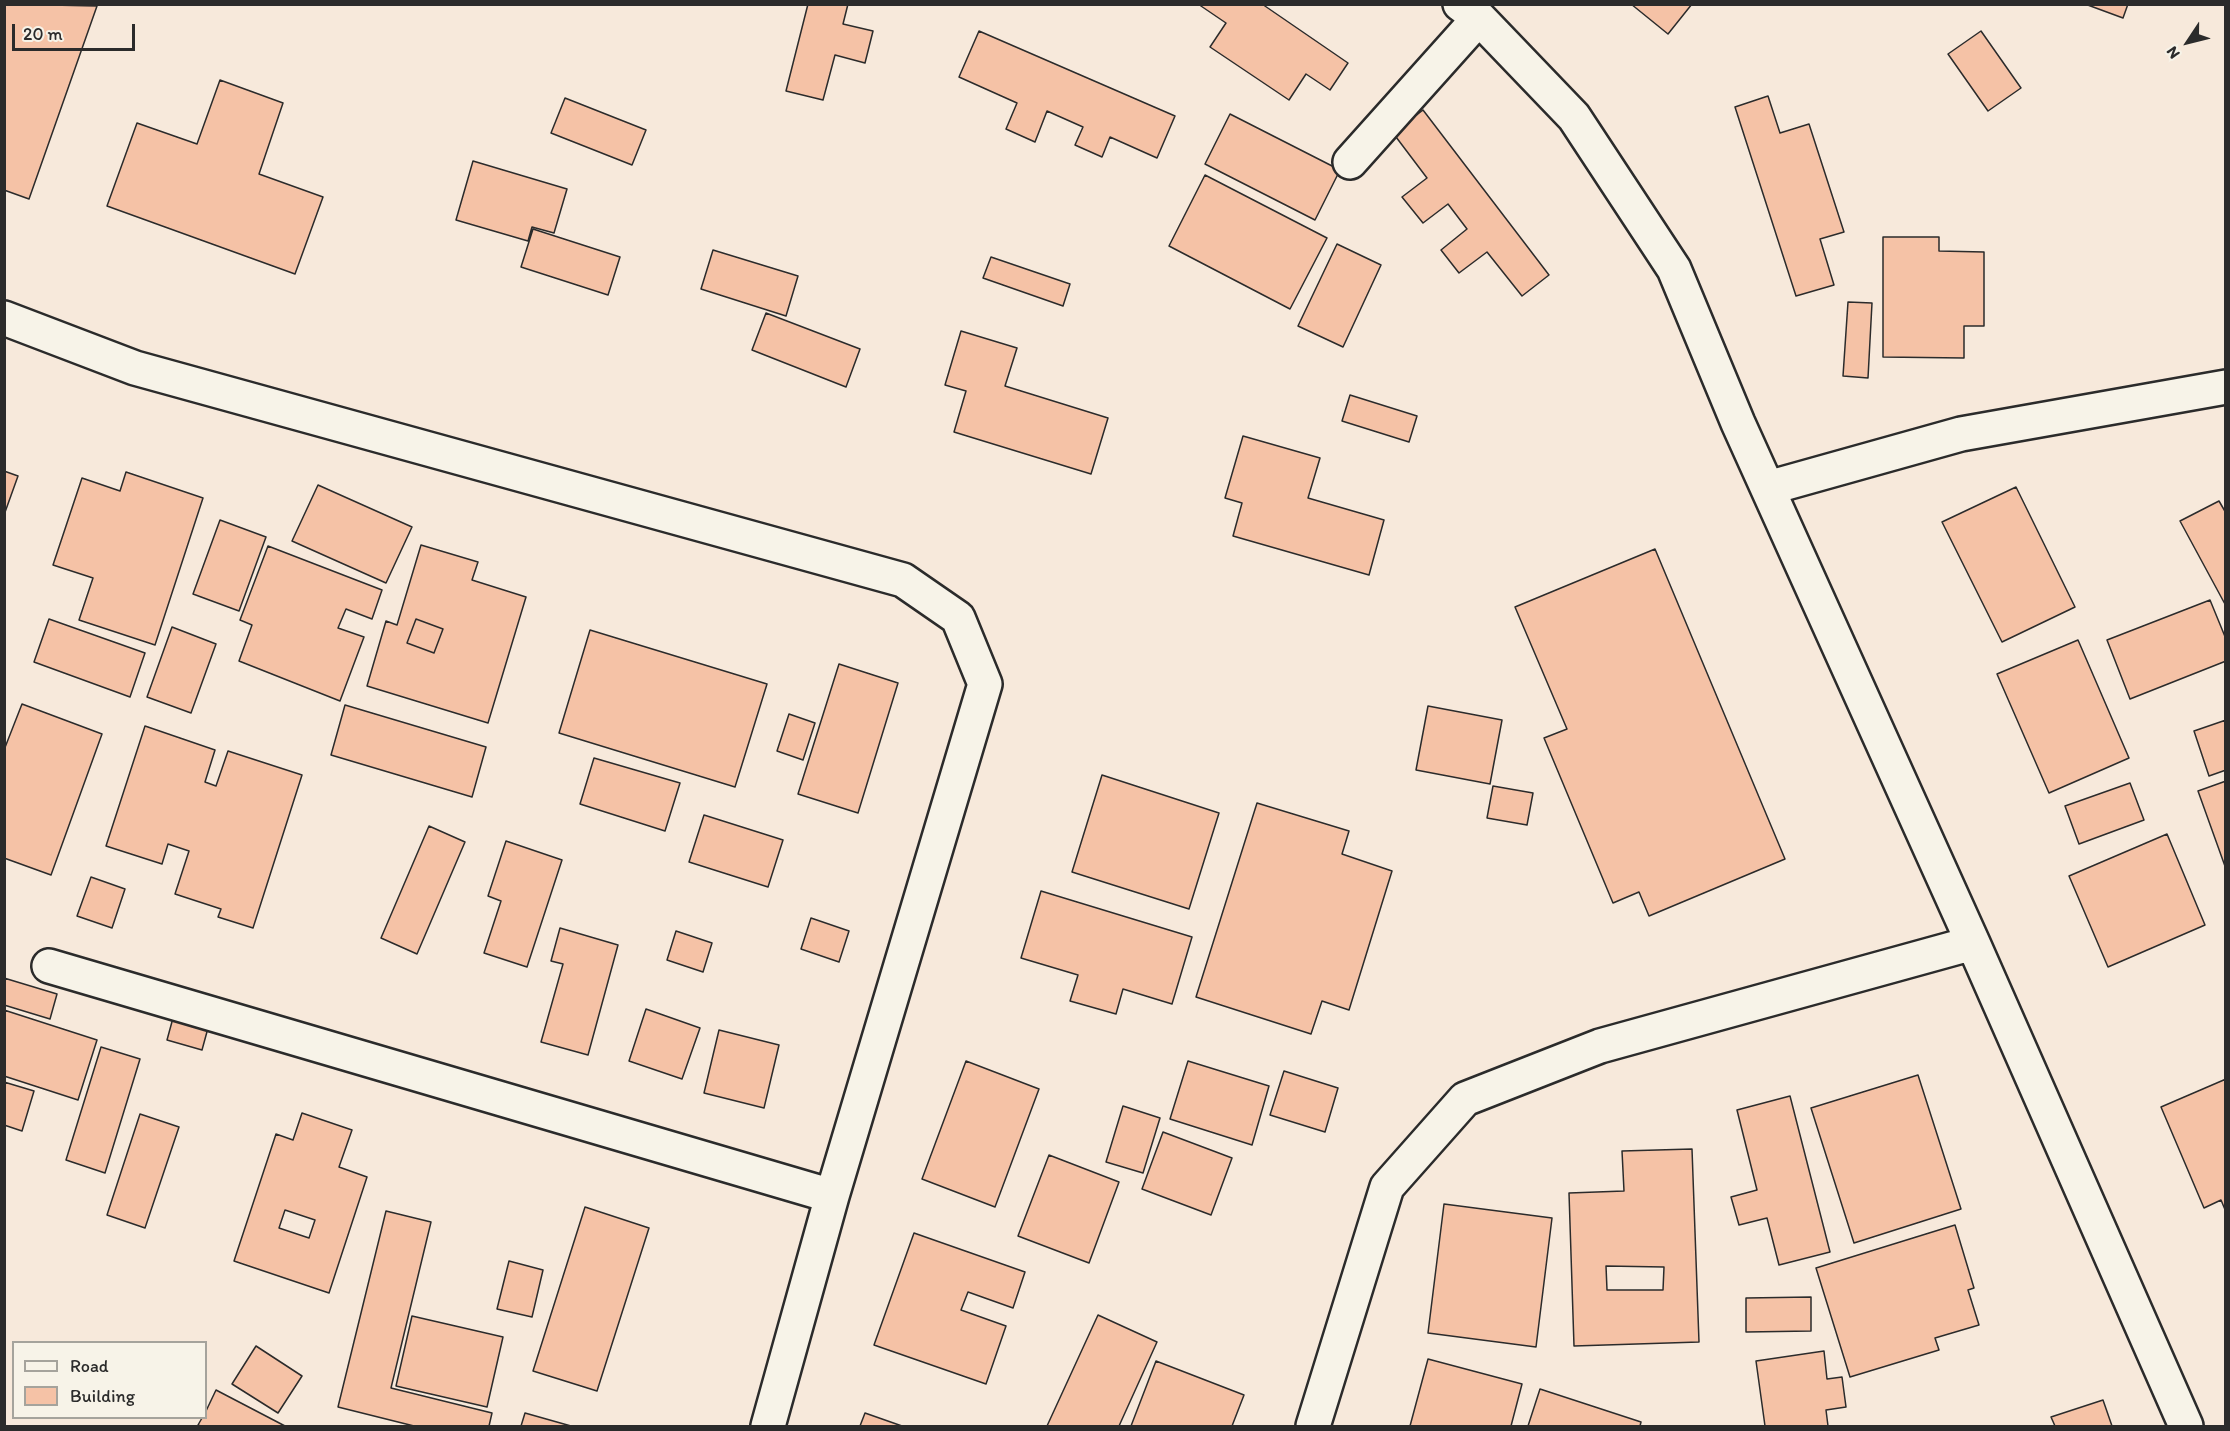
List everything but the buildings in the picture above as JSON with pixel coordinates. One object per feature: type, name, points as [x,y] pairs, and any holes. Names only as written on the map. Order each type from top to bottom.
[{"type":"street","points":[[1350,162],[1470,11],[1574,117],[1674,269],[1768,488],[1973,943],[2186,1426]]},
{"type":"street","points":[[4,318],[135,368],[903,580],[958,618],[986,684],[832,1196],[768,1426]]},
{"type":"street","points":[[1768,488],[1961,434],[2226,387]]},
{"type":"street","points":[[1313,1426],[1387,1187],[1465,1099],[1600,1047],[1973,943]]},
{"type":"street","points":[[49,966],[832,1196]]}]
